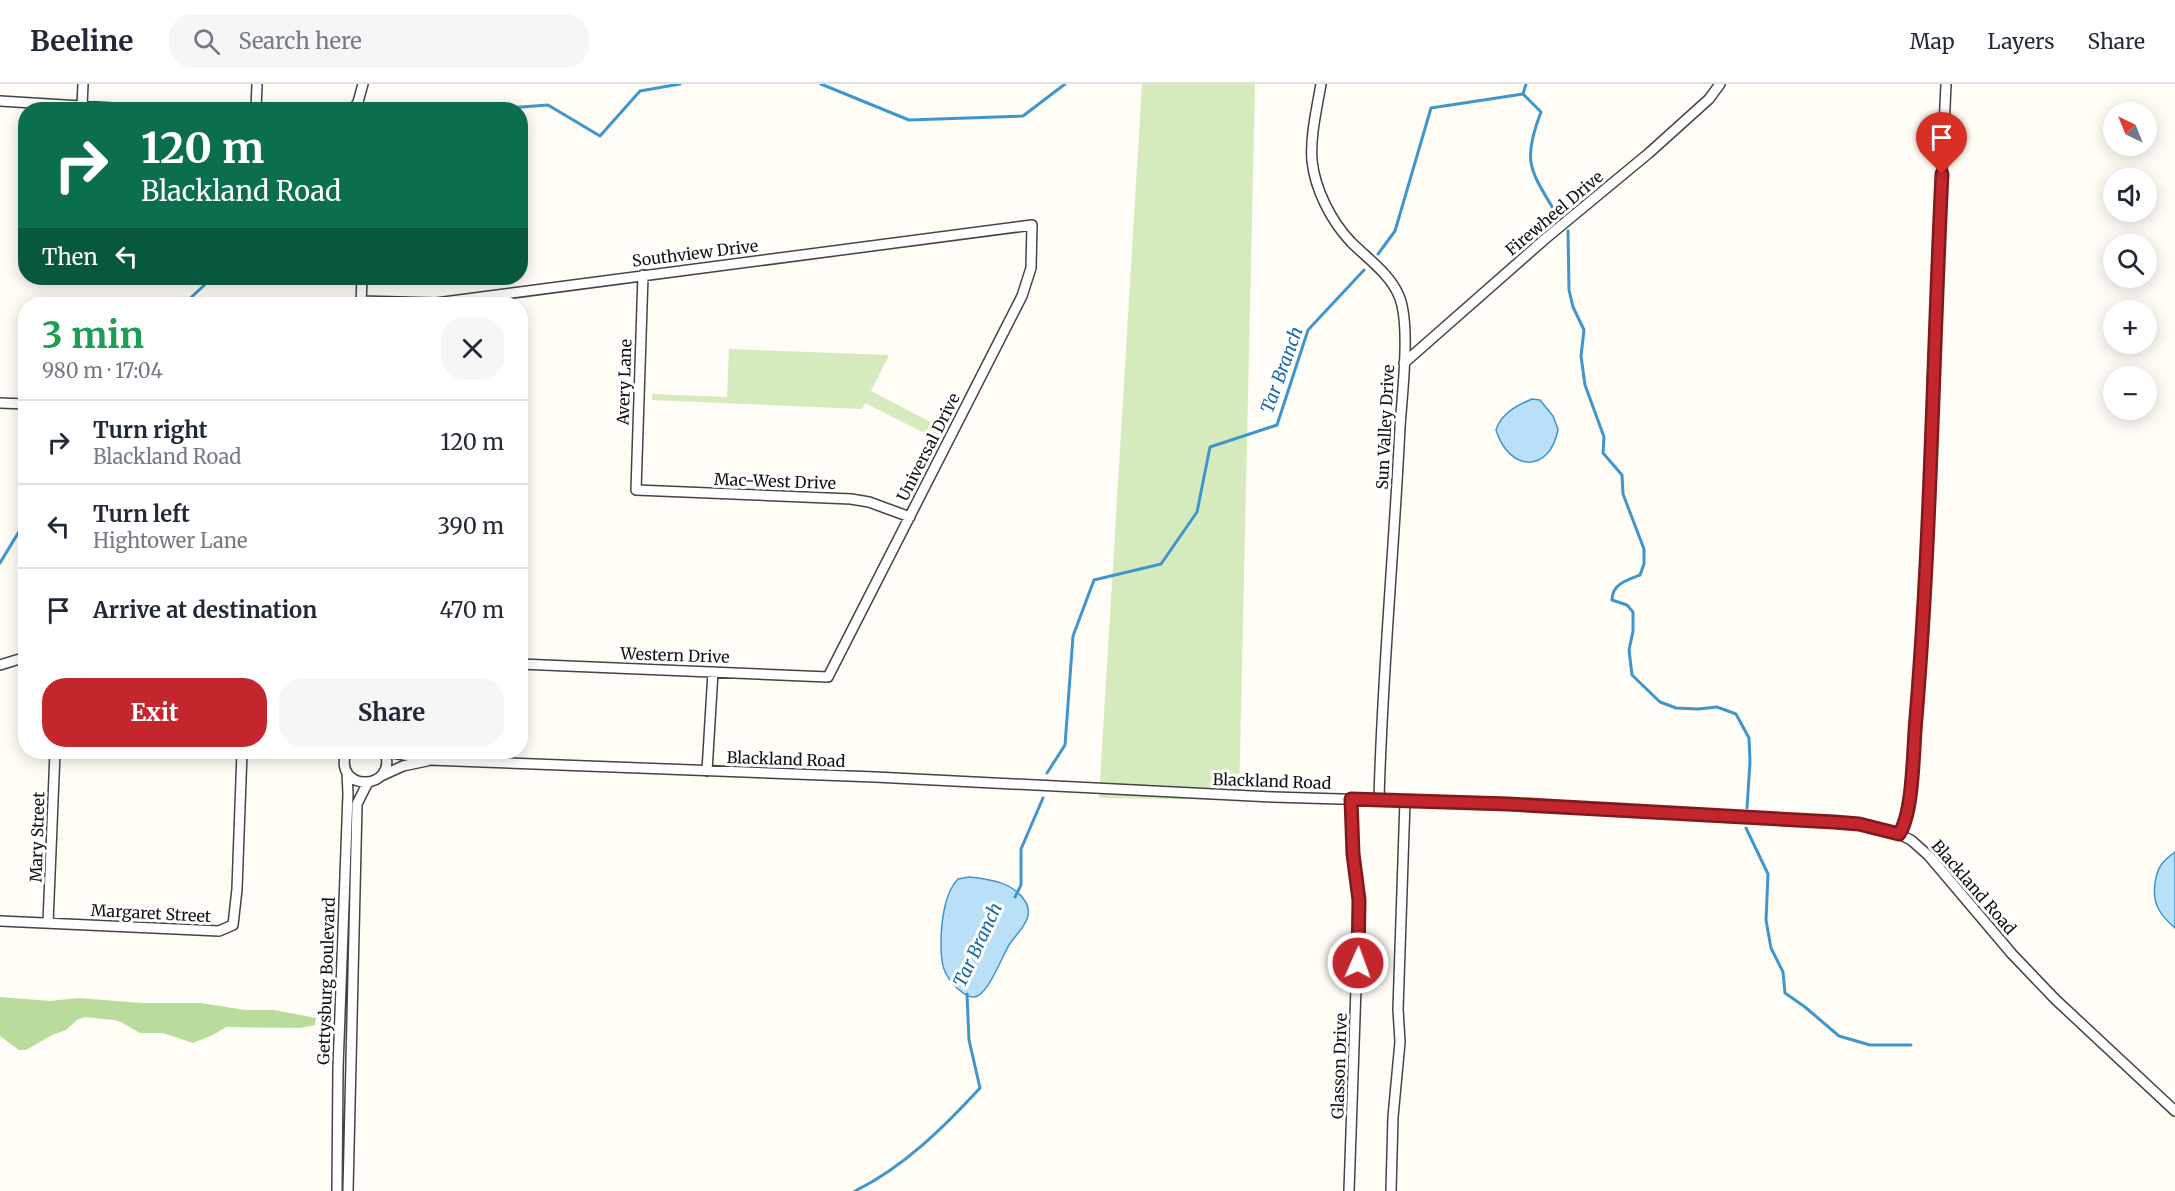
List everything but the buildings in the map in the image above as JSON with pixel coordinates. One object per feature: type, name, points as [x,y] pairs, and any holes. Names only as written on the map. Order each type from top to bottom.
[{"type":"street","points":[[82,102],[83,84]]},
{"type":"street","points":[[256,84],[256,102]]},
{"type":"street","points":[[358,102],[363,84]]},
{"type":"street","name":"Sun Valley Drive","points":[[1321,84],[1312,144],[1315,176],[1324,201],[1349,240],[1389,280],[1399,297],[1404,322],[1404,363],[1381,720],[1379,800]]},
{"type":"street","name":"Firewheel Drive","points":[[1404,363],[1710,99],[1720,84]]},
{"type":"street","points":[[1899,834],[1905,825],[1910,790],[1920,665],[1932,444],[1946,84]]},
{"type":"street","points":[[0,101],[18,102]]},
{"type":"street","name":"Southview Drive","points":[[497,297],[642,275],[1032,225]]},
{"type":"street","name":"Universal Drive","points":[[828,677],[1022,296],[1031,268],[1032,225]]},
{"type":"street","name":"Avery Lane","points":[[636,490],[642,275]]},
{"type":"street","points":[[0,403],[18,404]]},
{"type":"street","name":"Mac-West Drive","points":[[636,490],[851,499],[869,502],[910,517]]},
{"type":"street","points":[[0,665],[18,659]]},
{"type":"street","name":"Western Drive","points":[[528,664],[828,677]]},
{"type":"street","points":[[707,771],[713,672]]},
{"type":"street","name":"Mary Street","points":[[48,923],[55,759]]},
{"type":"street","name":"Margaret Street","points":[[0,921],[219,931],[233,925],[237,889],[242,759]]},
{"type":"street","name":"Gettysburg Boulevard","points":[[337,1191],[338,1084],[348,794],[344,759]]},
{"type":"street","points":[[381,776],[387,759]]},
{"type":"street","name":"Blackland Road","points":[[424,759],[1508,804],[1859,824],[1899,834],[1911,840],[1929,856],[2012,954],[2055,999],[2175,1111]]},
{"type":"street","name":"Blackland Road","points":[[369,782],[403,766],[430,760]]},
{"type":"street","points":[[347,772],[358,781],[369,782]]},
{"type":"street","name":"Gettysburg Boulevard","points":[[348,1191],[357,804],[369,782]]},
{"type":"street","name":"Glasson Drive","points":[[1349,1191],[1359,900],[1353,854],[1351,799]]},
{"type":"street","points":[[1391,1191],[1393,1117],[1400,1042],[1398,1009],[1405,801]]},
{"type":"street","points":[[338,1084],[352,1084]]},
{"type":"street","points":[[337,1162],[350,1162]]},
{"type":"green space","points":[[1142,84],[1255,84],[1239,800],[1099,798]]},
{"type":"green space","points":[[729,349],[889,355],[871,391],[942,428],[936,439],[865,403],[862,409],[652,400],[652,394],[727,397]]},
{"type":"green space","points":[[0,997],[50,1001],[78,998],[142,1003],[201,1003],[245,1010],[274,1010],[316,1018],[315,1025],[300,1028],[226,1027],[193,1043],[163,1033],[140,1033],[114,1020],[84,1017],[66,1030],[26,1050],[19,1050],[0,1036]]},
{"type":"water","points":[[1532,399],[1540,400],[1553,416],[1558,429],[1554,444],[1547,454],[1538,460],[1529,462],[1519,460],[1510,454],[1502,444],[1496,430],[1506,414]]},
{"type":"water","points":[[2175,852],[2175,928],[2158,908],[2154,890],[2159,869],[2163,862]]},
{"type":"water","points":[[969,877],[992,880],[1007,886],[1020,895],[1028,910],[1025,923],[1009,945],[989,983],[979,995],[974,997],[969,997],[949,979],[942,963],[941,951],[943,918],[949,892],[958,879]]},
{"type":"waterway","points":[[528,106],[548,105],[600,136],[640,91],[680,84]]},
{"type":"waterway","points":[[821,84],[909,120],[1023,116],[1065,84]]},
{"type":"waterway","name":"Tar Branch","points":[[1378,254],[1395,231],[1431,108],[1523,94],[1526,84]]},
{"type":"waterway","points":[[1523,94],[1541,112],[1531,143],[1530,155],[1535,177],[1557,215]]},
{"type":"waterway","points":[[1568,231],[1569,290],[1573,307],[1584,330],[1581,356],[1585,385],[1604,437],[1603,453],[1622,475],[1623,494],[1644,549],[1644,564],[1640,575],[1617,586],[1612,600],[1627,605],[1633,612],[1633,631],[1629,650],[1632,675],[1660,702],[1676,708],[1717,707],[1736,714],[1749,738],[1747,808]]},
{"type":"waterway","name":"Tar Branch","points":[[1047,773],[1065,745],[1073,636],[1094,580],[1161,564],[1197,512],[1210,447],[1277,425],[1308,330],[1364,270]]},
{"type":"waterway","points":[[192,297],[204,285]]},
{"type":"waterway","points":[[0,563],[18,533]]},
{"type":"waterway","name":"Tar Branch","points":[[1015,897],[1021,885],[1021,849],[1043,798]]},
{"type":"waterway","points":[[1746,828],[1768,874],[1766,920],[1771,948],[1783,972],[1785,993],[1839,1036],[1870,1045],[1911,1045]]},
{"type":"waterway","name":"Tar Branch","points":[[855,1191],[907,1158],[938,1131],[980,1088],[969,1040],[967,994]]},
{"type":"route","points":[[1358,963],[1359,900],[1353,854],[1351,799],[1508,804],[1834,822],[1859,824],[1899,834],[1905,825],[1910,790],[1920,665],[1942,174]]}]
